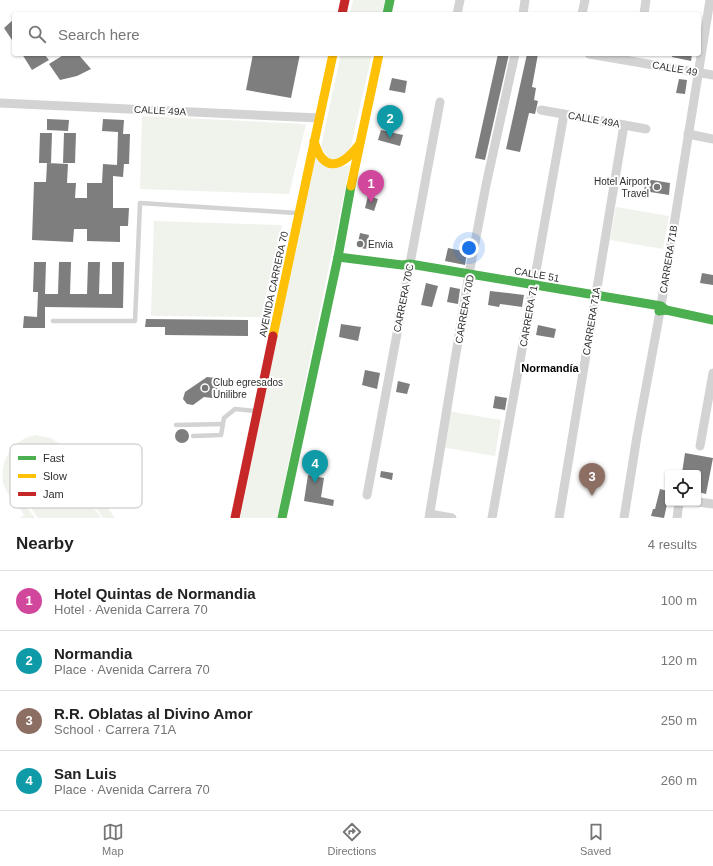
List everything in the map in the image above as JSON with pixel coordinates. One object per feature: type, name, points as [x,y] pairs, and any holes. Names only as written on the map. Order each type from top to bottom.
[{"type":"main road","points":[[342,12],[345,0]]},
{"type":"main road","points":[[387,12],[390,0]]},
{"type":"main road","name":"AVENIDA CARRERA 70","points":[[235,518],[333,56]]},
{"type":"main road","points":[[282,518],[338,256],[359,144],[379,56]]},
{"type":"main road","points":[[314,140],[316,148],[322,158],[325,161],[332,163],[338,163],[346,160],[359,144]]},
{"type":"main road","name":"CALLE 51","points":[[338,256],[469,276],[662,309],[713,320]]},
{"type":"street","points":[[457,12],[460,0]]},
{"type":"street","points":[[522,12],[525,0]]},
{"type":"street","points":[[582,12],[585,0]]},
{"type":"street","points":[[644,12],[646,0]]},
{"type":"street","name":"CARRERA 71B","points":[[701,54],[710,0]]},
{"type":"street","name":"CARRERA 70D","points":[[430,516],[469,276],[486,185],[514,56]]},
{"type":"street","name":"CALLE 49","points":[[613,56],[637,58],[713,75]]},
{"type":"street","name":"CARRERA 71B","points":[[624,518],[637,436],[662,309],[701,56]]},
{"type":"street","name":"CARRERA 70C","points":[[367,494],[407,266],[440,102]]},
{"type":"street","name":"CALLE 49A","points":[[0,103],[319,118]]},
{"type":"street","name":"CALLE 49A","points":[[541,110],[646,129]]},
{"type":"street","name":"CARRERA 71","points":[[492,518],[564,114]]},
{"type":"street","name":"CARRERA 71A","points":[[559,518],[624,125]]},
{"type":"street","points":[[688,134],[713,139]]},
{"type":"street","points":[[700,446],[713,373]]},
{"type":"street","points":[[701,502],[713,504]]},
{"type":"street","points":[[677,518],[679,506]]},
{"type":"street","points":[[430,516],[452,518]]},
{"type":"lane","points":[[53,321],[135,321],[140,203],[299,213]]},
{"type":"lane","points":[[193,436],[221,435],[225,417],[235,408],[257,411]]},
{"type":"lane","points":[[176,425],[223,424]]},
{"type":"shaded area","points":[[353,0],[385,0],[382,12],[350,12]]},
{"type":"shaded area","points":[[341,56],[372,56],[350,150],[343,157],[330,160],[321,147]]},
{"type":"shaded area","points":[[142,116],[306,124],[289,194],[140,189]]},
{"type":"shaded area","points":[[315,156],[343,167],[350,165],[277,518],[240,518]]},
{"type":"shaded area","points":[[616,207],[669,216],[663,249],[610,240]]},
{"type":"shaded area","points":[[154,221],[282,225],[261,317],[151,316]]},
{"type":"shaded area","points":[[447,411],[501,420],[495,456],[441,447]]},
{"type":"shaded area","points":[[35,435],[51,438],[60,444],[16,444]]},
{"type":"shaded area","points":[[10,451],[10,496],[3,483],[4,466]]},
{"type":"shaded area","points":[[19,508],[28,508],[35,518],[19,518],[24,515]]},
{"type":"shaded area","points":[[31,508],[94,508],[101,518],[38,518]]},
{"type":"shaded area","points":[[96,508],[108,508],[115,518],[103,518]]},
{"type":"building","points":[[12,21],[12,40],[4,28]]},
{"type":"building","points":[[23,56],[46,56],[49,60],[32,70]]},
{"type":"building","points":[[62,56],[80,56],[91,69],[77,76],[60,80],[49,64]]},
{"type":"building","points":[[253,56],[300,56],[291,98],[246,90]]},
{"type":"building","points":[[498,56],[509,56],[485,160],[475,158]]},
{"type":"building","points":[[527,56],[538,56],[532,87],[536,88],[534,100],[538,101],[535,114],[529,113],[520,152],[506,149]]},
{"type":"building","points":[[672,56],[692,56],[691,61]]},
{"type":"building","points":[[392,78],[407,81],[405,93],[389,90]]},
{"type":"building","points":[[679,79],[687,80],[685,94],[676,93]]},
{"type":"building","points":[[47,119],[69,120],[68,131],[47,130]]},
{"type":"building","points":[[103,119],[124,120],[123,134],[130,134],[129,164],[124,164],[123,177],[113,176],[113,208],[129,208],[128,226],[120,226],[120,242],[87,241],[87,229],[74,229],[73,242],[32,240],[34,182],[46,182],[47,163],[68,164],[67,183],[76,183],[75,198],[87,198],[87,183],[102,183],[103,164],[117,165],[118,132],[102,131]]},
{"type":"building","points":[[381,130],[403,135],[400,146],[378,140]]},
{"type":"building","points":[[40,133],[52,133],[51,163],[39,163]]},
{"type":"building","points":[[64,133],[76,133],[75,163],[63,163]]},
{"type":"building","name":"Hotel Airport Travel","points":[[646,179],[670,183],[669,195],[644,191]]},
{"type":"building","points":[[368,196],[378,199],[374,211],[365,208]]},
{"type":"building","points":[[360,233],[369,235],[366,249],[357,247]]},
{"type":"building","points":[[448,248],[467,252],[465,265],[445,261]]},
{"type":"building","points":[[34,262],[46,262],[45,294],[58,294],[59,262],[71,262],[70,294],[87,294],[88,262],[100,262],[99,294],[112,294],[112,262],[124,262],[123,308],[45,307],[45,328],[23,328],[24,316],[37,317],[38,292],[33,292]]},
{"type":"building","points":[[702,273],[713,275],[713,285],[700,283]]},
{"type":"building","points":[[426,283],[438,286],[432,307],[421,305]]},
{"type":"building","points":[[450,287],[460,289],[458,304],[447,302]]},
{"type":"building","points":[[490,291],[524,295],[522,307],[500,304],[499,307],[488,305]]},
{"type":"building","points":[[146,319],[248,320],[248,336],[165,335],[165,327],[145,327]]},
{"type":"building","points":[[341,324],[361,327],[358,341],[339,337]]},
{"type":"building","points":[[538,325],[556,329],[554,338],[536,335]]},
{"type":"building","points":[[365,370],[380,373],[377,389],[362,385]]},
{"type":"building","name":"Club egresados Unilibre","points":[[207,377],[216,378],[220,385],[218,393],[212,398],[204,397],[193,405],[187,404],[183,399],[185,392]]},
{"type":"building","points":[[398,381],[410,384],[407,394],[396,392]]},
{"type":"building","points":[[495,396],[507,398],[505,410],[493,408]]},
{"type":"building","points":[[182,429],[187,431],[189,436],[187,441],[182,443],[177,441],[175,436],[177,431]]},
{"type":"building","points":[[685,453],[713,458],[706,494],[701,493],[701,470],[682,470]]},
{"type":"building","points":[[381,471],[393,473],[392,480],[380,477]]},
{"type":"building","points":[[308,475],[324,478],[321,497],[334,500],[333,506],[304,501]]},
{"type":"building","points":[[660,489],[665,490],[665,506],[667,506],[664,518],[651,516],[653,509],[655,509]]},
{"type":"traffic: fast","points":[[387,12],[390,0]]},
{"type":"traffic: fast","points":[[282,518],[338,257],[351,186]]},
{"type":"traffic: fast","points":[[338,257],[402,265],[410,264],[661,306],[666,310]]},
{"type":"traffic: fast","points":[[659,311],[666,310],[713,320]]},
{"type":"traffic: slow","points":[[273,336],[333,56]]},
{"type":"traffic: slow","points":[[351,186],[379,56]]},
{"type":"traffic: slow","points":[[314,141],[322,158],[333,164],[339,163],[345,159],[358,146]]},
{"type":"traffic: jam","points":[[342,12],[345,0]]},
{"type":"traffic: jam","points":[[235,518],[273,336]]},
{"type":"place","name":"Normandia","points":[[390,138]]},
{"type":"place","name":"Hotel Airport Travel","points":[[657,187]]},
{"type":"place","name":"Hotel Quintas de Normandia","points":[[371,203]]},
{"type":"place","name":"Envia","points":[[360,244]]},
{"type":"place","name":"Club egresados Unilibre","points":[[205,388]]},
{"type":"place","name":"San Luis","points":[[315,483]]},
{"type":"place","name":"R.R. Oblatas al Divino Amor","points":[[592,496]]},
{"type":"district","name":"Normandía","points":[[550,368]]}]
